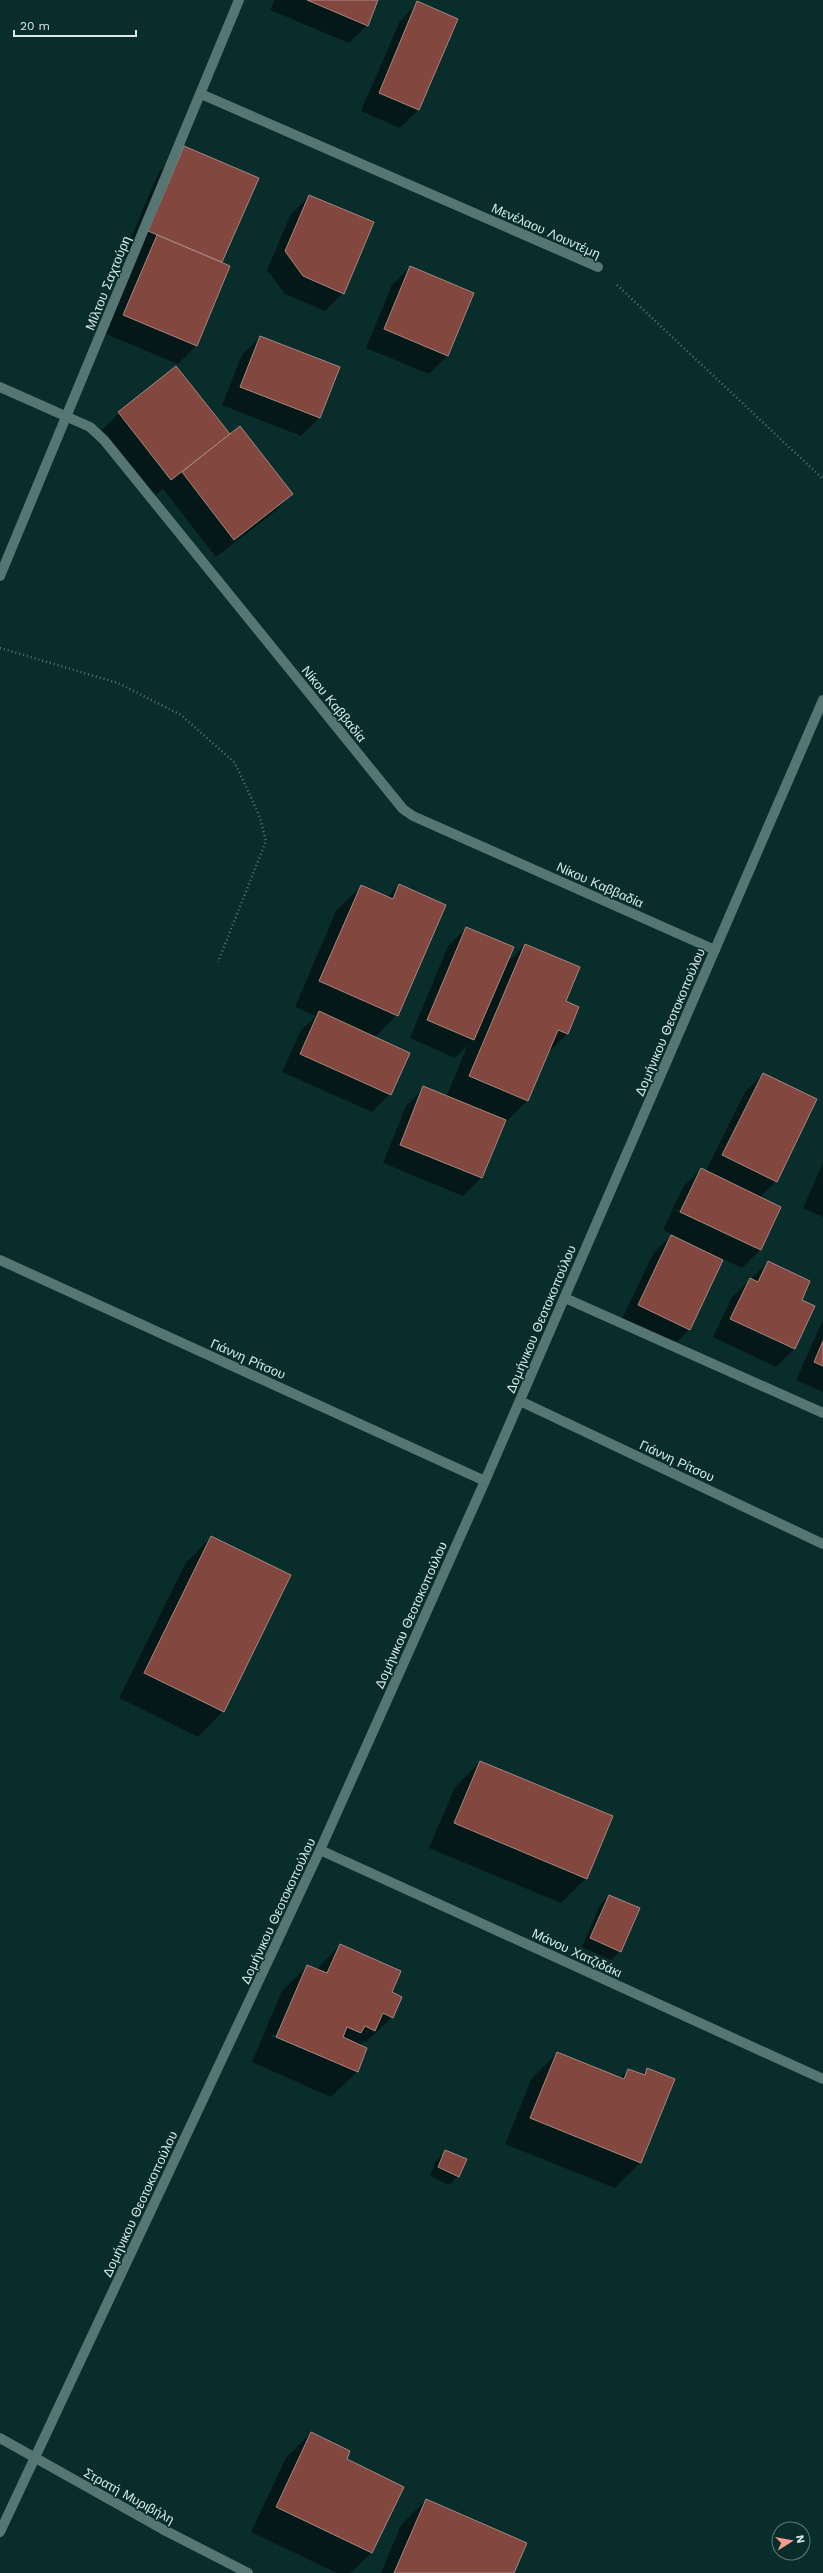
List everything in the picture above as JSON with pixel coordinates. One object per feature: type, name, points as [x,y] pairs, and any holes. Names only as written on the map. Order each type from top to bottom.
[{"type":"street","name":"Μίλτου Σαχτούρη","points":[[0,576],[239,0]]},
{"type":"street","name":"Μενέλαου Λουντέμη","points":[[201,94],[598,267]]},
{"type":"street","name":"Νίκου Καββαδία","points":[[0,387],[90,427],[104,440],[403,809],[413,816],[715,950]]},
{"type":"street","name":"Δομήνικου Θεοτοκοπούλου","points":[[0,2532],[320,1850],[486,1481],[823,700]]},
{"type":"street","name":"Γιάννη Ρίτσου","points":[[0,1260],[486,1481]]},
{"type":"street","points":[[565,1298],[823,1413]]},
{"type":"street","name":"Γιάννη Ρίτσου","points":[[520,1401],[823,1544]]},
{"type":"street","name":"Μάνου Χατζιδάκι","points":[[320,1850],[823,2080]]},
{"type":"street","name":"Στρατή Μυριβήλη","points":[[0,2438],[34,2459],[248,2573]]},
{"type":"path","name":"Μενέλαου Λουντέμη","points":[[598,267],[823,479]]},
{"type":"path","points":[[0,648],[118,683],[181,715],[235,763],[259,815],[266,841],[218,962]]},
{"type":"building","points":[[307,0],[378,0],[368,26]]},
{"type":"building","points":[[417,1],[458,19],[419,110],[379,93]]},
{"type":"building","points":[[184,146],[259,178],[222,262],[148,231]]},
{"type":"building","points":[[309,195],[374,222],[344,294],[303,276],[285,251]]},
{"type":"building","points":[[157,235],[230,266],[197,346],[123,315]]},
{"type":"building","points":[[410,266],[474,293],[448,356],[384,329]]},
{"type":"building","points":[[260,336],[340,367],[320,418],[240,387]]},
{"type":"building","points":[[176,366],[230,434],[171,480],[118,412]]},
{"type":"building","points":[[240,426],[293,494],[234,540],[182,472]]},
{"type":"building","points":[[399,884],[446,905],[398,1016],[319,981],[361,885],[393,899]]},
{"type":"building","points":[[466,927],[514,947],[474,1040],[427,1020]]},
{"type":"building","points":[[525,944],[580,967],[566,1001],[579,1007],[568,1034],[558,1030],[528,1101],[469,1076]]},
{"type":"building","points":[[319,1011],[410,1053],[391,1095],[300,1054]]},
{"type":"building","points":[[763,1073],[817,1099],[777,1182],[722,1155]]},
{"type":"building","points":[[423,1086],[506,1120],[482,1178],[400,1145]]},
{"type":"building","points":[[701,1168],[781,1207],[761,1250],[680,1212]]},
{"type":"building","points":[[671,1235],[723,1260],[690,1330],[638,1305]]},
{"type":"building","points":[[768,1261],[810,1281],[802,1300],[815,1306],[795,1349],[730,1319],[750,1278],[758,1282]]},
{"type":"building","points":[[823,1341],[823,1366],[814,1362]]},
{"type":"building","points":[[211,1536],[291,1575],[224,1712],[144,1673]]},
{"type":"building","points":[[480,1761],[613,1816],[587,1879],[454,1823]]},
{"type":"building","points":[[609,1895],[640,1908],[621,1952],[590,1938]]},
{"type":"building","points":[[340,1944],[401,1971],[392,1992],[402,1997],[393,2018],[383,2013],[375,2031],[365,2026],[361,2033],[347,2027],[343,2037],[367,2048],[358,2072],[276,2037],[307,1965],[327,1973]]},
{"type":"building","points":[[557,2052],[624,2079],[628,2069],[645,2075],[647,2068],[675,2079],[641,2163],[530,2118]]},
{"type":"building","points":[[445,2150],[467,2159],[459,2177],[438,2167]]},
{"type":"building","points":[[311,2432],[350,2451],[347,2459],[404,2487],[372,2553],[276,2507]]},
{"type":"building","points":[[426,2499],[527,2543],[514,2573],[394,2573]]}]
